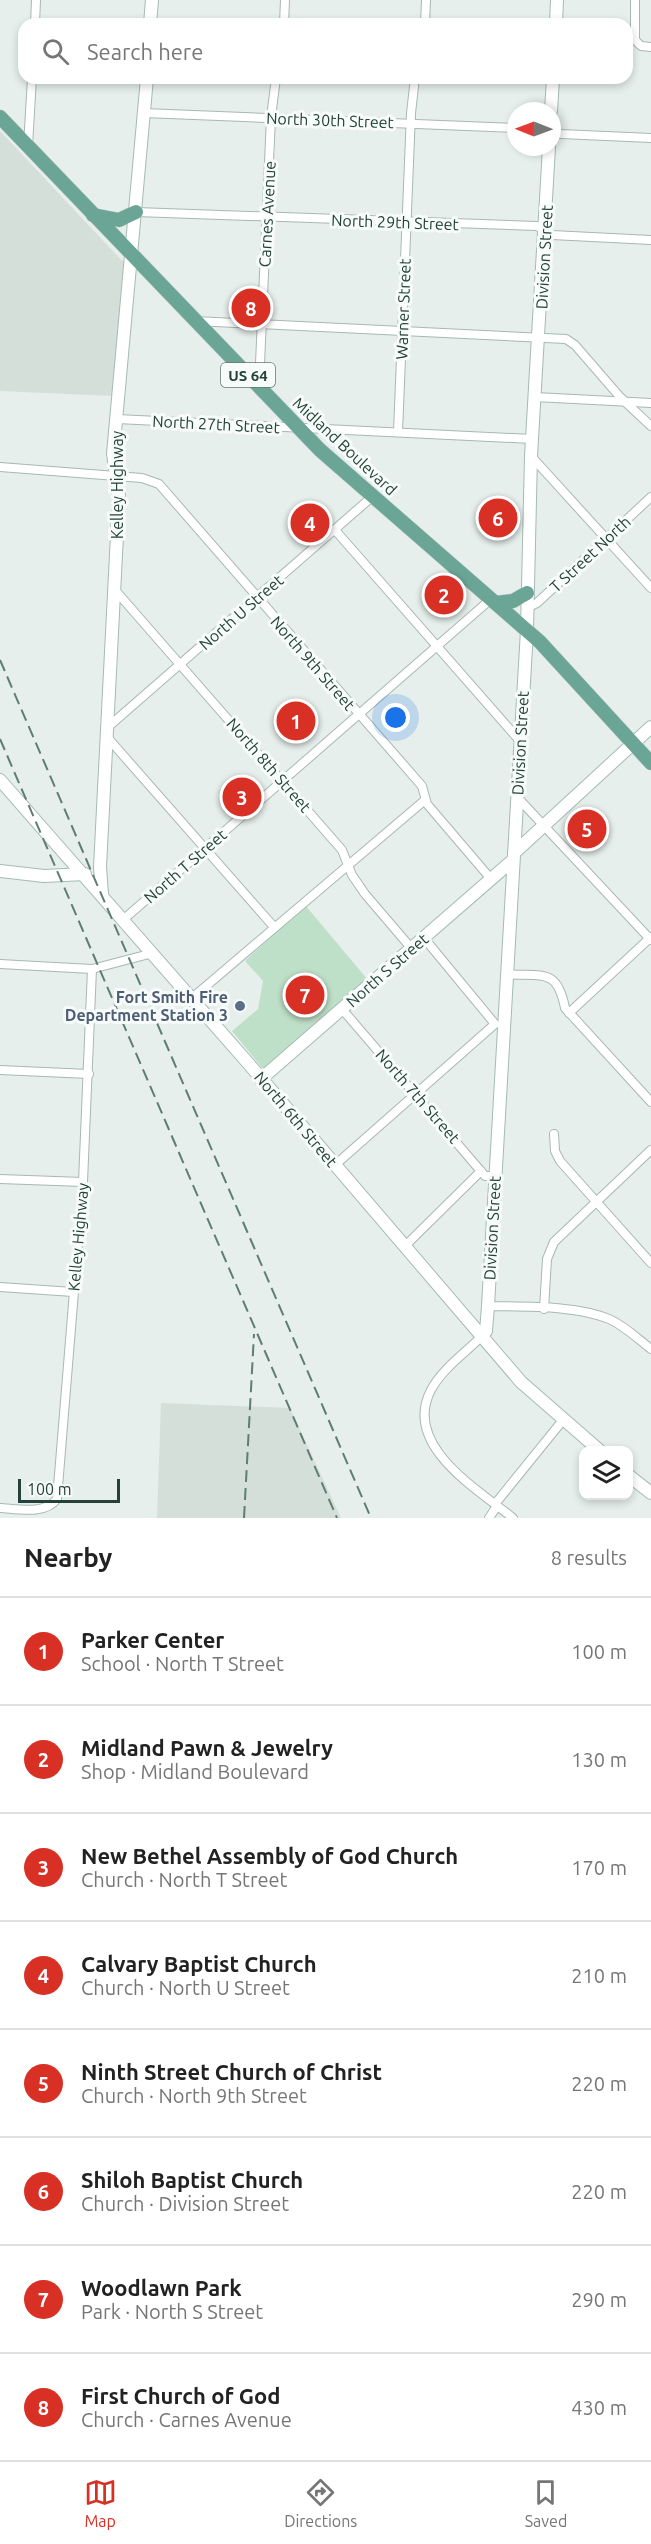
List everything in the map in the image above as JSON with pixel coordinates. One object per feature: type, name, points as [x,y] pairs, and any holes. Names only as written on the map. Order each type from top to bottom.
[{"type":"main road","name":"Midland Boulevard","points":[[0,117],[132,257],[299,428],[373,496],[527,630],[651,763]]},
{"type":"main road","points":[[93,215],[119,220],[136,212]]},
{"type":"main road","points":[[494,601],[513,601],[527,592]]},
{"type":"street","points":[[35,18],[36,0]]},
{"type":"street","points":[[150,18],[152,0]]},
{"type":"street","points":[[284,18],[285,0]]},
{"type":"street","points":[[425,18],[426,0]]},
{"type":"street","points":[[556,18],[557,0]]},
{"type":"street","points":[[635,0],[635,40],[642,46],[651,47]]},
{"type":"street","points":[[28,146],[32,84]]},
{"type":"street","name":"Kelley Highway","points":[[102,894],[100,867],[119,496],[115,476],[117,419],[146,84]]},
{"type":"street","name":"Carnes Avenue","points":[[259,387],[271,117],[275,84]]},
{"type":"street","name":"Warner Street","points":[[398,432],[414,84]]},
{"type":"street","points":[[552,102],[553,84]]},
{"type":"street","name":"North 30th Street","points":[[144,113],[507,128]]},
{"type":"street","points":[[561,134],[651,138]]},
{"type":"street","name":"Division Street","points":[[482,1336],[486,1331],[488,1306],[495,1176],[499,1024],[506,974],[527,630],[531,456],[540,336],[549,156]]},
{"type":"street","name":"North 29th Street","points":[[136,212],[407,224],[537,226],[552,236],[651,240]]},
{"type":"street","points":[[195,321],[540,336],[570,341],[651,426]]},
{"type":"street","points":[[535,397],[651,403]]},
{"type":"street","name":"North 27th Street","points":[[117,419],[532,439]]},
{"type":"street","points":[[531,456],[651,588]]},
{"type":"street","points":[[0,467],[115,476]]},
{"type":"street","name":"North 9th Street","points":[[115,476],[149,479],[159,484],[422,786],[425,800],[492,879]]},
{"type":"street","name":"North U Street","points":[[107,732],[373,496]]},
{"type":"street","name":"T Street North","points":[[526,608],[537,603],[651,497]]},
{"type":"street","points":[[335,530],[520,741]]},
{"type":"street","name":"North 8th Street","points":[[115,590],[342,850],[365,894],[412,949]]},
{"type":"street","name":"North T Street","points":[[124,919],[437,647],[494,601]]},
{"type":"street","name":"North S Street","points":[[261,1079],[492,879],[544,825],[651,727]]},
{"type":"street","points":[[107,732],[274,927]]},
{"type":"street","name":"North 6th Street","points":[[0,780],[124,919],[531,1393],[594,1446]]},
{"type":"street","points":[[517,797],[650,939],[569,1013]]},
{"type":"street","points":[[192,998],[425,800]]},
{"type":"street","points":[[0,871],[45,876],[85,874]]},
{"type":"street","points":[[335,1165],[499,1024],[424,938]]},
{"type":"street","points":[[0,964],[95,968],[153,953]]},
{"type":"street","name":"Kelley Highway","points":[[0,1508],[33,1510],[54,1503],[57,1499],[83,1182],[95,968]]},
{"type":"street","points":[[506,974],[543,977],[556,981],[561,989],[565,1008],[651,1102]]},
{"type":"street","name":"North 7th Street","points":[[342,1009],[481,1171]]},
{"type":"street","points":[[0,1070],[89,1074]]},
{"type":"street","points":[[554,1134],[555,1151],[560,1161],[651,1263]]},
{"type":"street","points":[[544,1309],[547,1259],[554,1242],[651,1150]]},
{"type":"street","points":[[405,1246],[481,1171],[485,1176],[495,1176]]},
{"type":"street","points":[[0,1179],[83,1182]]},
{"type":"street","points":[[0,1287],[73,1292]]},
{"type":"street","points":[[488,1306],[579,1312],[609,1319],[651,1349]]},
{"type":"street","points":[[482,1336],[430,1390],[424,1412],[426,1430],[441,1457],[513,1518]]},
{"type":"street","points":[[489,1518],[496,1505],[563,1420]]},
{"type":"street","points":[[633,1478],[651,1493]]},
{"type":"shaded area","points":[[0,131],[125,264],[114,396],[0,391]]},
{"type":"shaded area","points":[[161,1403],[290,1408],[341,1518],[157,1518]]},
{"type":"green space","points":[[305,905],[368,980],[264,1070],[232,1031],[258,1009],[263,981],[245,961]]},
{"type":"railway","points":[[0,660],[371,1518]]},
{"type":"railway","points":[[0,739],[337,1518]]},
{"type":"railway","points":[[244,1518],[254,1334]]},
{"type":"place","name":"First Church of God","points":[[251,308]]},
{"type":"place","name":"Shiloh Baptist Church","points":[[498,518]]},
{"type":"place","name":"Calvary Baptist Church","points":[[310,523]]},
{"type":"place","name":"Midland Pawn & Jewelry","points":[[444,595]]},
{"type":"place","name":"Parker Center","points":[[296,721]]},
{"type":"place","name":"New Bethel Assembly of God Church","points":[[242,797]]},
{"type":"place","name":"Ninth Street Church of Christ","points":[[587,829]]},
{"type":"place","name":"Woodlawn Park","points":[[305,995]]},
{"type":"place","name":"Fort Smith Fire Department Station 3","points":[[240,1006]]}]
